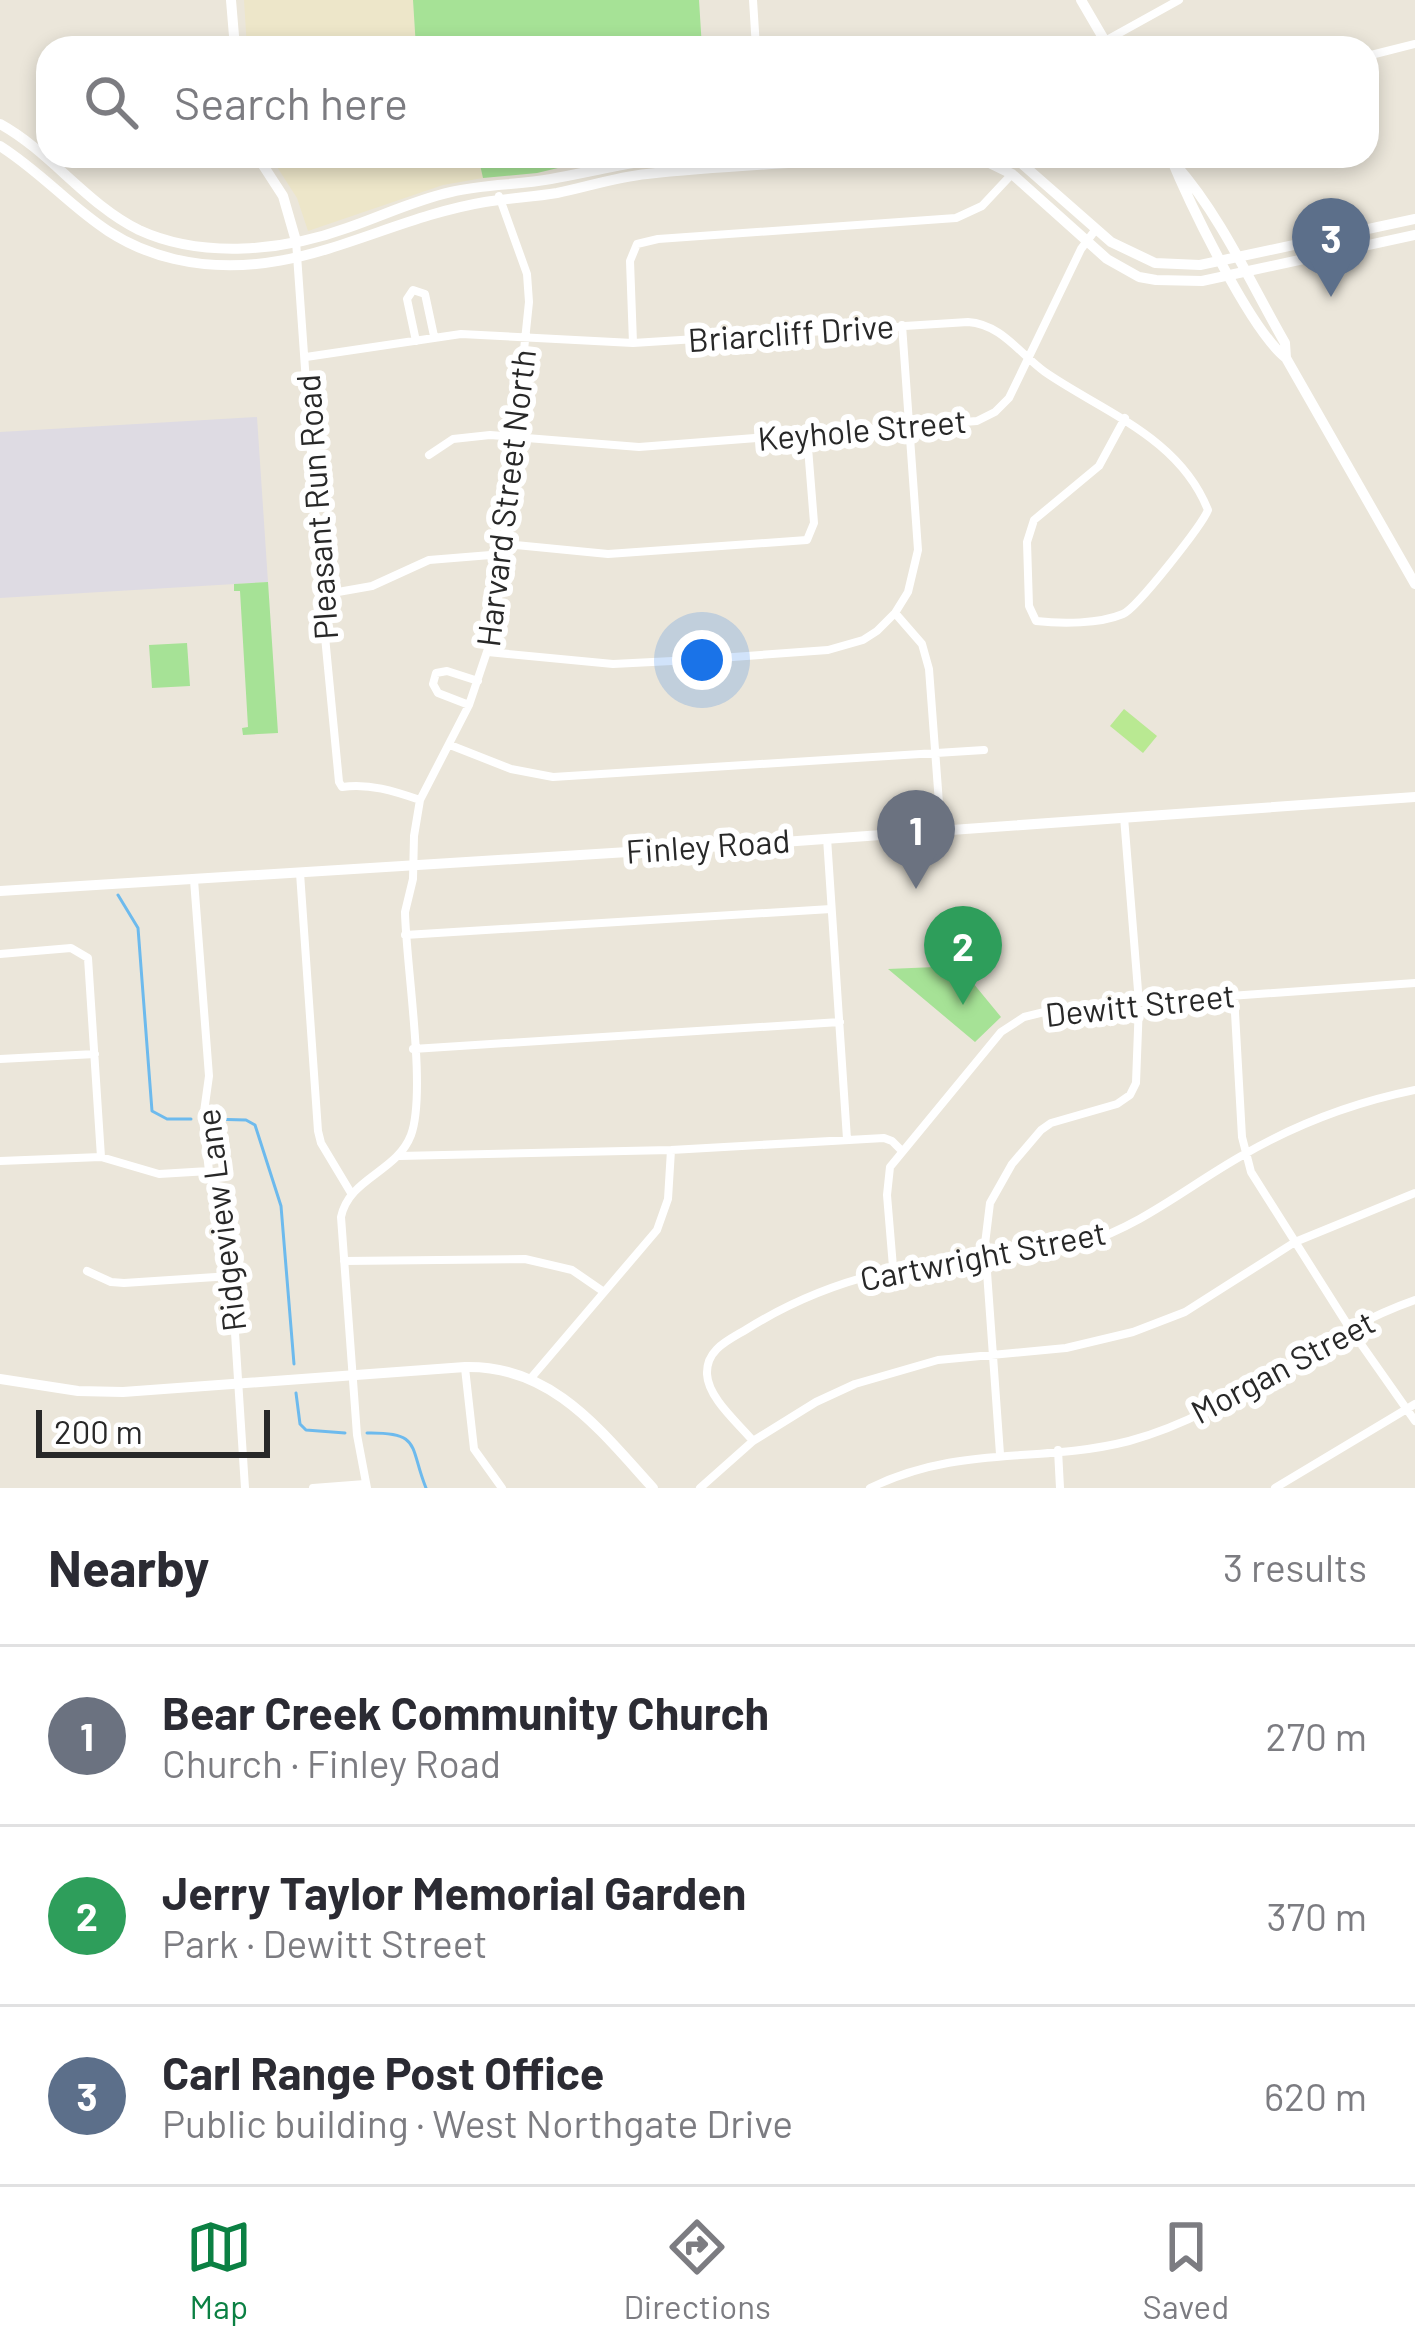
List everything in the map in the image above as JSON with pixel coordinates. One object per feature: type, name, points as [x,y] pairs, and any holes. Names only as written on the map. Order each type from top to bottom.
[{"type":"street","points":[[232,0],[234,36]]},
{"type":"street","points":[[753,0],[755,36]]},
{"type":"street","points":[[1081,0],[1102,36]]},
{"type":"street","points":[[1121,36],[1179,0]]},
{"type":"street","points":[[1379,53],[1415,44]]},
{"type":"street","points":[[0,124],[36,152]]},
{"type":"street","points":[[0,146],[85,218],[114,236],[178,260],[223,265],[298,257],[372,237],[425,216],[500,200],[700,168]]},
{"type":"street","name":"Pleasant Run Road","points":[[264,168],[283,196],[298,257],[339,782],[342,787],[393,790],[420,800]]},
{"type":"street","points":[[45,182],[57,169],[140,230],[222,248],[296,241],[453,191],[598,168]]},
{"type":"street","points":[[1000,168],[1085,241],[1139,277],[1181,283],[1415,235]]},
{"type":"street","points":[[1027,168],[1125,251],[1155,263],[1191,266],[1230,260],[1415,219]]},
{"type":"street","points":[[1179,168],[1238,274],[1285,344],[1286,358],[1413,574]]},
{"type":"street","points":[[633,344],[630,261],[638,244],[658,238],[956,218],[982,206],[1012,174]]},
{"type":"street","name":"Harvard Street North","points":[[399,1156],[415,1122],[405,913],[420,800],[451,745],[488,652],[500,600],[528,337],[526,274],[496,185]]},
{"type":"street","name":"Keyhole Street","points":[[429,455],[454,439],[516,437],[639,447],[909,428],[987,417],[1009,398],[1085,241],[1096,229]]},
{"type":"street","points":[[178,260],[183,243]]},
{"type":"street","points":[[416,341],[406,299],[413,290],[425,294],[434,336]]},
{"type":"street","name":"Briarcliff Drive","points":[[306,357],[434,336],[633,344],[978,322],[1045,371],[1125,418],[1159,445],[1190,478],[1208,510],[1130,609],[1104,619],[1043,622],[1036,621],[1029,606],[1027,542],[1034,520],[1099,466],[1125,418]]},
{"type":"street","points":[[488,652],[613,664],[828,650],[863,640],[896,614],[913,578],[918,550],[902,326]]},
{"type":"street","points":[[321,595],[372,586],[429,560],[504,549],[608,554],[807,540],[814,523],[807,435]]},
{"type":"street","points":[[896,614],[922,644],[929,669],[941,830]]},
{"type":"street","points":[[469,705],[438,693],[433,684],[436,674],[447,671],[478,681]]},
{"type":"street","points":[[451,745],[511,769],[553,777],[985,750]]},
{"type":"street","name":"Finley Road","points":[[0,891],[1415,797]]},
{"type":"street","points":[[1000,1454],[986,1254],[990,1203],[1012,1164],[1041,1130],[1117,1104],[1130,1095],[1137,1075],[1139,1003],[1124,817]]},
{"type":"street","points":[[827,838],[847,1139]]},
{"type":"street","points":[[300,873],[318,1131],[351,1193]]},
{"type":"street","name":"Ridgeview Lane","points":[[194,880],[209,1076],[203,1120],[209,1171],[227,1224],[245,1488]]},
{"type":"street","points":[[405,935],[831,909]]},
{"type":"street","points":[[0,954],[71,948],[88,958],[101,1157]]},
{"type":"street","name":"Dewitt Street","points":[[892,1267],[886,1178],[901,1150],[1012,1024],[1061,1008],[1415,983]]},
{"type":"street","points":[[1234,995],[1244,1154],[1260,1190],[1349,1327],[1411,1406],[1415,1421]]},
{"type":"street","points":[[413,1048],[840,1022]]},
{"type":"street","points":[[0,1059],[94,1054]]},
{"type":"street","name":"Cartwright Street","points":[[753,1441],[710,1388],[710,1357],[719,1346],[770,1315],[826,1289],[892,1267],[1082,1244],[1112,1234],[1146,1218],[1244,1154],[1303,1126],[1415,1090]]},
{"type":"street","points":[[313,1488],[366,1486],[356,1435],[341,1217],[351,1193],[399,1156],[671,1150],[884,1138],[901,1150]]},
{"type":"street","points":[[531,1378],[656,1230],[668,1199],[671,1150]]},
{"type":"street","points":[[0,1161],[101,1157],[159,1174],[209,1171]]},
{"type":"street","points":[[700,1488],[753,1441],[816,1402],[886,1372],[938,1360],[1106,1340],[1185,1312],[1295,1242],[1415,1193]]},
{"type":"street","points":[[344,1262],[525,1259],[572,1270],[604,1292]]},
{"type":"street","points":[[87,1271],[124,1283],[231,1276]]},
{"type":"street","name":"Morgan Street","points":[[870,1488],[934,1464],[1129,1441],[1238,1396],[1349,1327],[1415,1300]]},
{"type":"street","points":[[465,1367],[474,1449],[502,1488]]},
{"type":"street","points":[[0,1379],[103,1392],[493,1368],[531,1378],[584,1413],[653,1488]]},
{"type":"street","points":[[1275,1488],[1411,1406]]},
{"type":"street","points":[[1058,1450],[1060,1488]]},
{"type":"shaded area","points":[[244,0],[413,0],[415,36],[246,36]]},
{"type":"shaded area","points":[[278,168],[481,168],[483,178],[443,185],[308,231],[297,198]]},
{"type":"shaded area","points":[[257,417],[268,582],[0,598],[0,432]]},
{"type":"green space","points":[[413,0],[699,0],[701,36],[415,36]]},
{"type":"green space","points":[[481,168],[558,168],[537,173],[483,178]]},
{"type":"green space","points":[[268,582],[278,733],[243,735],[242,728],[248,727],[240,591],[234,591],[234,584]]},
{"type":"green space","points":[[187,643],[190,686],[152,688],[149,645]]},
{"type":"green space","points":[[1124,709],[1157,736],[1143,753],[1110,726]]},
{"type":"green space","points":[[959,966],[1001,1017],[975,1042],[888,969]]},
{"type":"waterway","points":[[118,895],[138,928],[152,1111],[167,1119],[191,1119]]},
{"type":"waterway","points":[[208,1119],[246,1120],[255,1125],[281,1206],[294,1364]]},
{"type":"waterway","points":[[296,1393],[300,1424],[306,1430],[345,1433]]},
{"type":"waterway","points":[[367,1433],[397,1435],[411,1444],[426,1488]]},
{"type":"place","name":"Carl Range Post Office","points":[[1331,297]]},
{"type":"place","name":"Bear Creek Community Church","points":[[916,889]]},
{"type":"place","name":"Jerry Taylor Memorial Garden","points":[[963,1005]]}]
